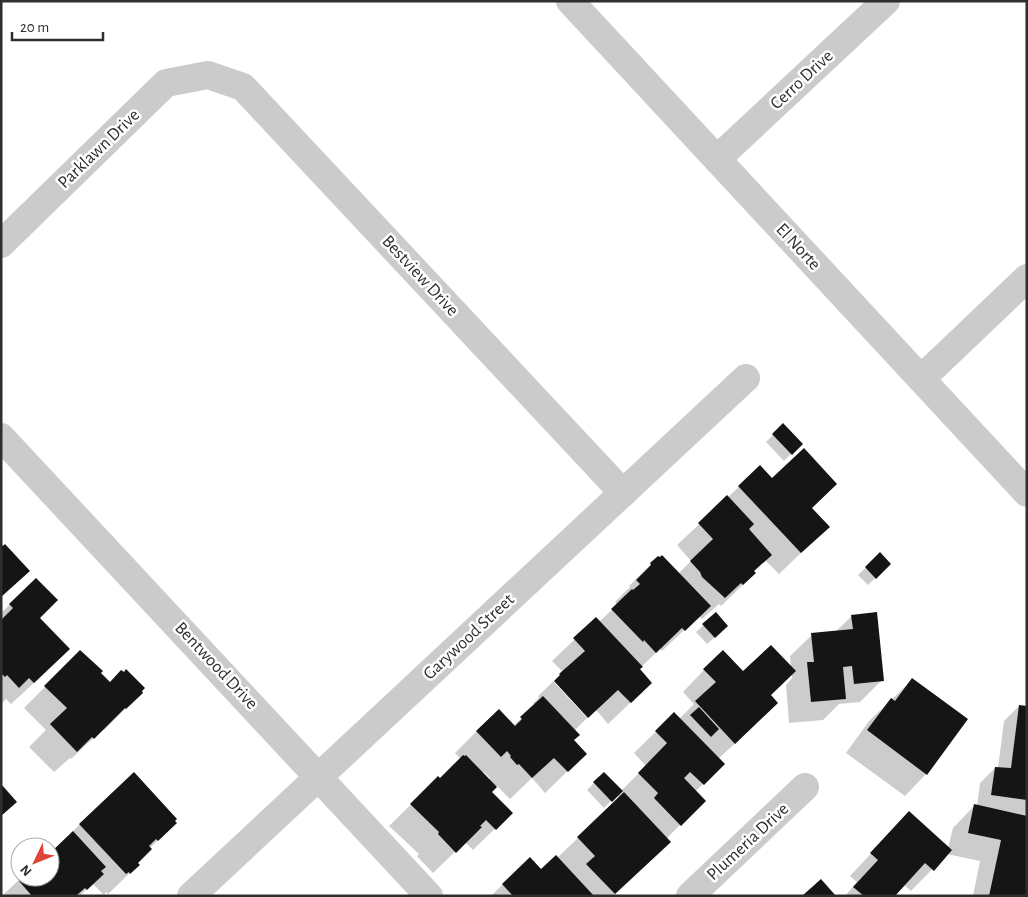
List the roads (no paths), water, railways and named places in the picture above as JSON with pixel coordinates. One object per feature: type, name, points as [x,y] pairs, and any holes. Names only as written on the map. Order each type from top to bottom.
[{"type":"street","name":"El Norte","points":[[570,1],[1027,493]]},
{"type":"street","name":"Cerro Drive","points":[[717,159],[886,1]]},
{"type":"street","name":"Parklawn Drive","points":[[1,244],[166,83],[208,75]]},
{"type":"street","name":"Bestview Drive","points":[[208,75],[243,87],[623,493]]},
{"type":"street","points":[[921,379],[1027,278]]},
{"type":"street","name":"Garywood Street","points":[[191,896],[746,378]]},
{"type":"street","name":"Bentwood Drive","points":[[1,437],[429,896]]},
{"type":"street","name":"Plumeria Drive","points":[[690,896],[806,787]]}]
